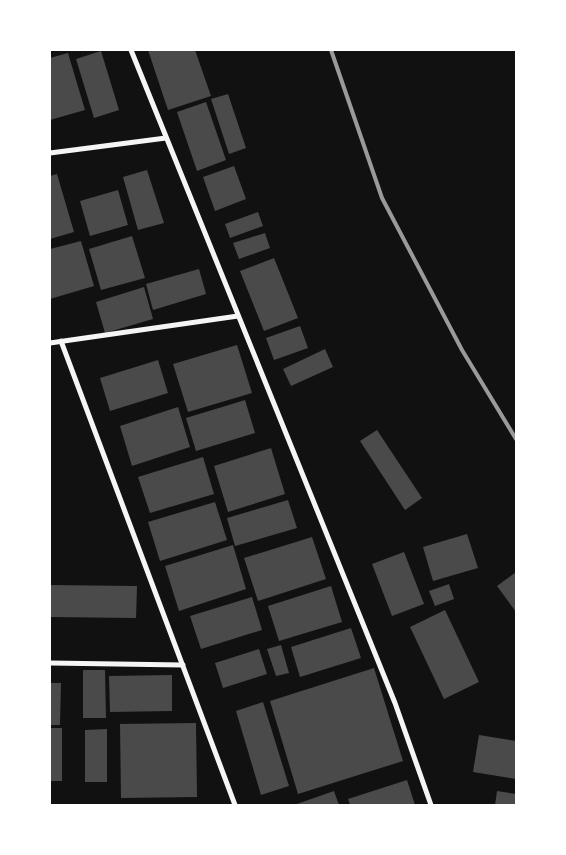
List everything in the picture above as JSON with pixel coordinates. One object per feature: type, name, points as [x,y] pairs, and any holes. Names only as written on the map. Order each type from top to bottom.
[{"type":"street","points":[[131,50],[391,694],[431,805]]},
{"type":"street","points":[[50,153],[166,138]]},
{"type":"street","points":[[50,342],[238,316]]},
{"type":"street","points":[[61,341],[235,805]]},
{"type":"street","points":[[50,663],[183,666]]},
{"type":"building","points":[[148,50],[195,50],[211,96],[168,110]]},
{"type":"building","points":[[101,51],[119,110],[94,118],[76,59]]},
{"type":"building","points":[[68,53],[85,110],[50,120],[50,58]]},
{"type":"building","points":[[228,94],[246,148],[229,154],[211,99]]},
{"type":"building","points":[[206,102],[226,160],[197,171],[177,112]]},
{"type":"building","points":[[234,166],[246,199],[215,211],[203,177]]},
{"type":"building","points":[[147,170],[164,223],[138,230],[123,177]]},
{"type":"building","points":[[57,174],[74,232],[50,239],[50,176]]},
{"type":"building","points":[[118,190],[128,225],[90,236],[80,201]]},
{"type":"building","points":[[258,212],[263,226],[230,238],[225,224]]},
{"type":"building","points":[[265,233],[270,248],[239,259],[233,243]]},
{"type":"building","points":[[132,236],[145,278],[101,290],[89,249]]},
{"type":"building","points":[[81,241],[94,286],[50,299],[50,249]]},
{"type":"building","points":[[274,258],[298,318],[264,331],[240,271]]},
{"type":"building","points":[[199,269],[206,294],[153,310],[146,284]]},
{"type":"building","points":[[144,287],[153,319],[105,333],[96,302]]},
{"type":"building","points":[[300,326],[308,348],[274,360],[266,338]]},
{"type":"building","points":[[237,345],[252,393],[188,412],[173,364]]},
{"type":"building","points":[[325,349],[333,367],[291,386],[283,369]]},
{"type":"building","points":[[158,360],[168,393],[110,411],[100,378]]},
{"type":"building","points":[[245,400],[255,433],[196,451],[186,418]]},
{"type":"building","points":[[178,407],[190,447],[132,466],[120,426]]},
{"type":"building","points":[[377,430],[422,498],[405,510],[360,441]]},
{"type":"building","points":[[271,448],[285,494],[228,512],[214,466]]},
{"type":"building","points":[[203,457],[214,494],[150,513],[138,477]]},
{"type":"building","points":[[288,500],[297,528],[235,546],[227,518]]},
{"type":"building","points":[[215,502],[227,540],[160,561],[148,522]]},
{"type":"building","points":[[467,534],[478,568],[433,581],[423,547]]},
{"type":"building","points":[[312,537],[326,579],[258,601],[244,558]]},
{"type":"building","points":[[233,545],[246,589],[179,611],[165,566]]},
{"type":"building","points":[[404,552],[424,604],[392,616],[372,564]]},
{"type":"building","points":[[516,572],[516,612],[497,586]]},
{"type":"building","points":[[449,584],[454,599],[435,606],[429,591]]},
{"type":"building","points":[[50,585],[137,586],[136,618],[50,617]]},
{"type":"building","points":[[331,586],[342,622],[279,641],[268,606]]},
{"type":"building","points":[[252,597],[262,630],[201,649],[190,616]]},
{"type":"building","points":[[445,610],[479,682],[444,699],[410,627]]},
{"type":"building","points":[[351,628],[361,658],[300,677],[291,647]]},
{"type":"building","points":[[281,645],[289,673],[276,676],[267,649]]},
{"type":"building","points":[[259,649],[267,674],[223,688],[215,663]]},
{"type":"building","points":[[374,668],[403,761],[298,794],[270,701]]},
{"type":"building","points":[[83,670],[105,670],[106,718],[83,718]]},
{"type":"building","points":[[172,675],[172,711],[110,712],[109,676]]},
{"type":"building","points":[[50,683],[61,683],[60,725],[50,725]]},
{"type":"building","points":[[263,702],[289,786],[261,795],[236,711]]},
{"type":"building","points":[[196,723],[197,797],[121,798],[120,724]]},
{"type":"building","points":[[50,728],[62,728],[62,781],[50,781]]},
{"type":"building","points":[[107,729],[107,782],[85,782],[85,730]]},
{"type":"building","points":[[479,735],[516,741],[516,779],[473,772]]},
{"type":"building","points":[[407,780],[415,805],[350,805],[348,799]]},
{"type":"building","points":[[334,791],[339,805],[294,805]]},
{"type":"building","points":[[497,791],[516,794],[516,805],[495,805]]},
{"type":"railway","points":[[331,50],[382,198],[462,350],[516,439]]}]
